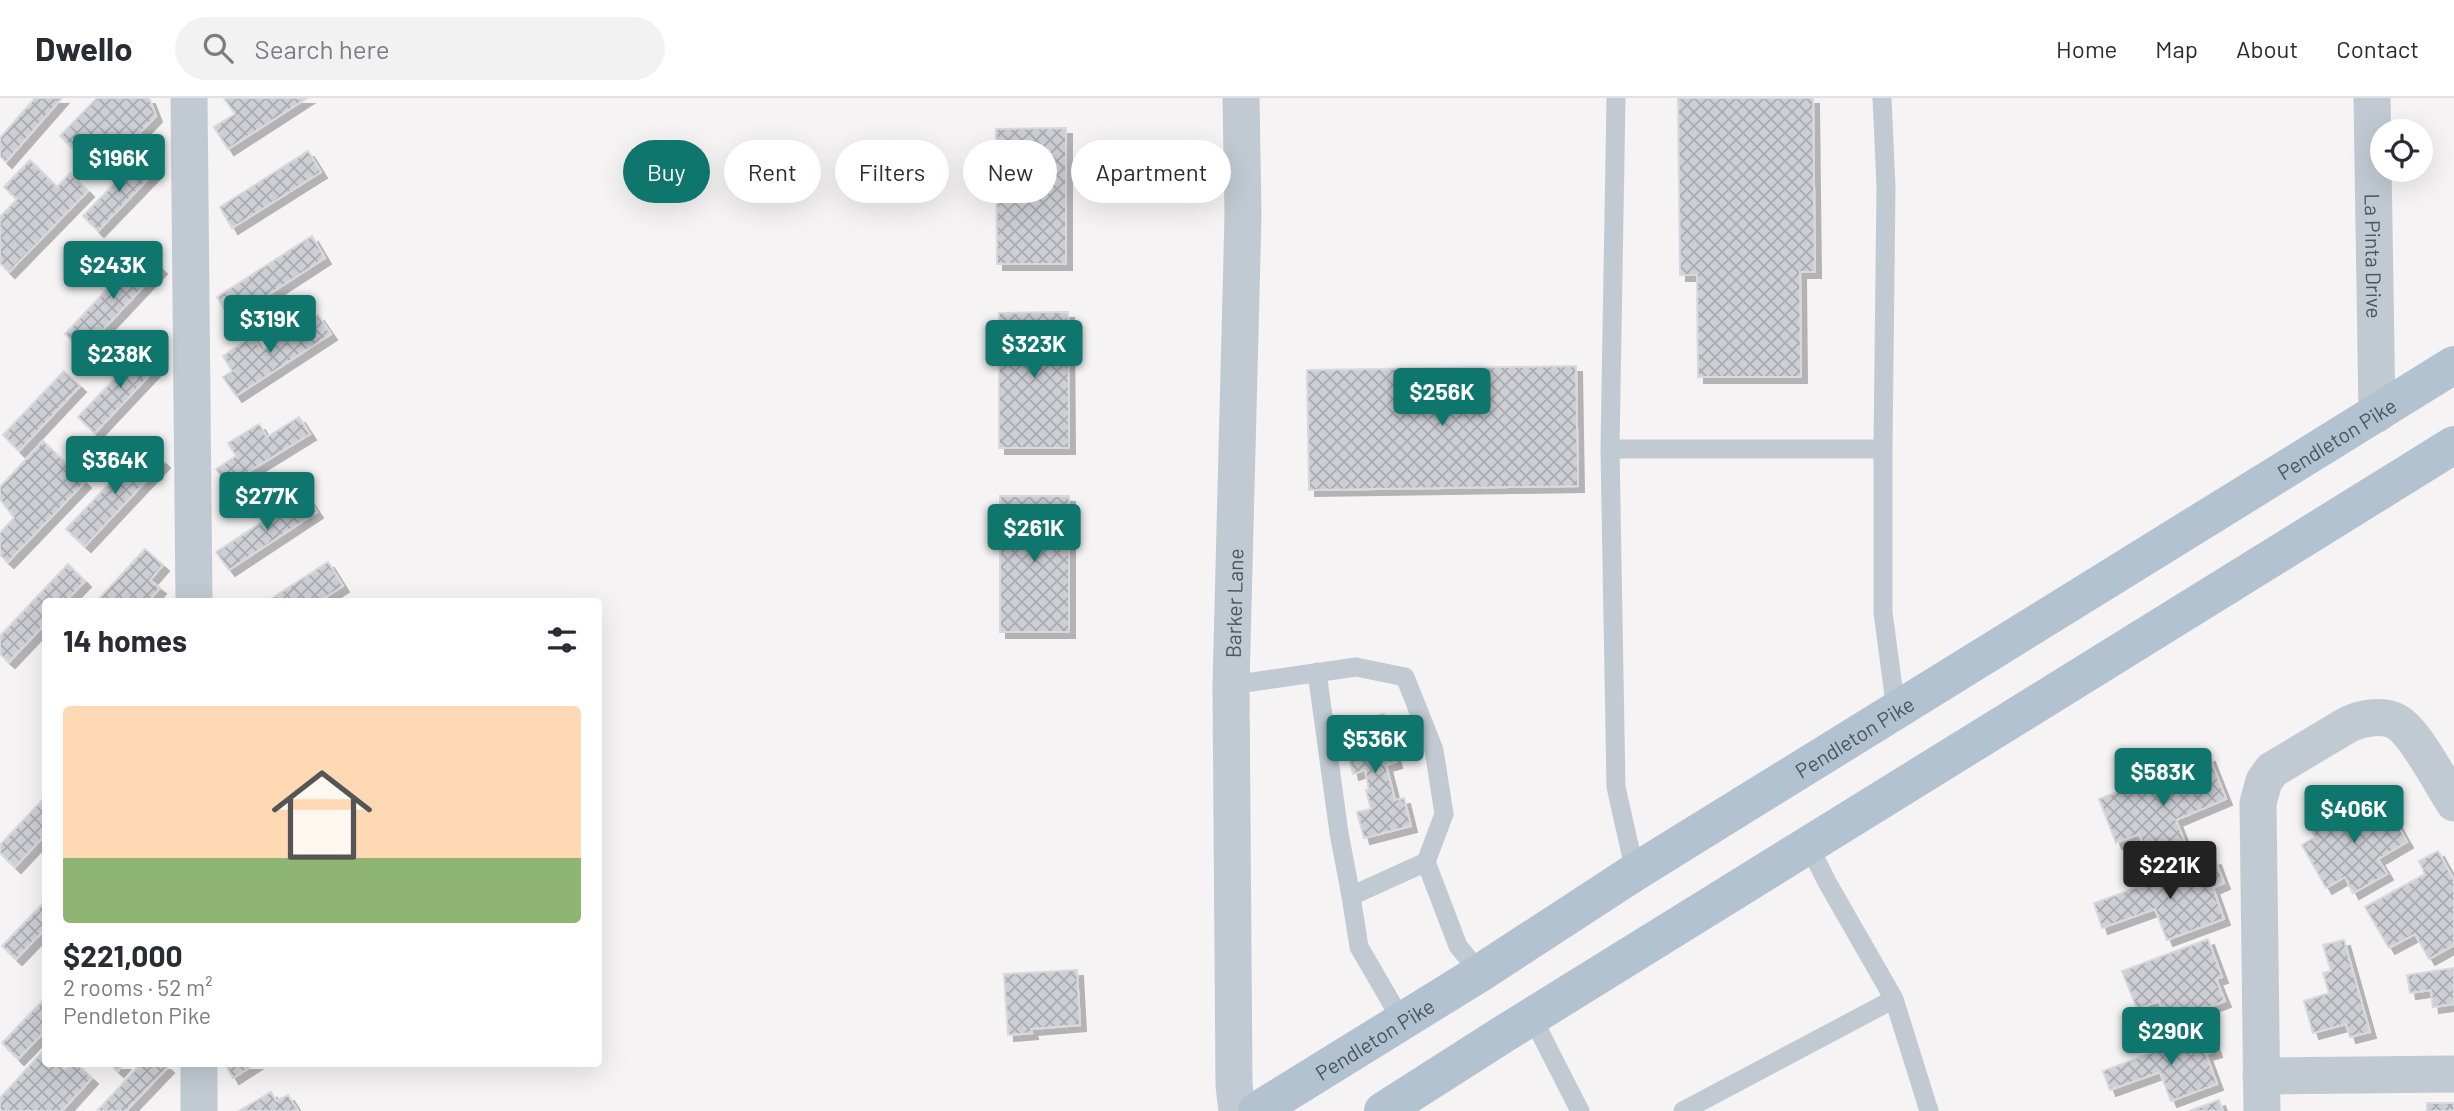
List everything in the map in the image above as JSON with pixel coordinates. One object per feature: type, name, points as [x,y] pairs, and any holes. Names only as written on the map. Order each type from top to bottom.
[{"type":"main road","name":"Pendleton Pike","points":[[1257,1111],[1480,973],[1635,872],[2454,365]]},
{"type":"main road","points":[[1383,1111],[2454,446]]},
{"type":"street","points":[[189,98],[194,598]]},
{"type":"street","name":"Barker Lane","points":[[1237,1111],[1234,1085],[1231,685],[1243,216],[1241,98]]},
{"type":"street","name":"La Pinta Drive","points":[[2372,98],[2377,414]]},
{"type":"street","points":[[2454,803],[2412,735],[2396,721],[2360,718],[2272,770],[2264,781],[2258,803],[2261,1094],[2454,1074]]},
{"type":"street","points":[[199,1067],[199,1111]]},
{"type":"lane","points":[[1616,98],[1610,449],[1616,786],[1635,872]]},
{"type":"lane","points":[[1882,98],[1886,186],[1883,612],[1896,711]]},
{"type":"lane","points":[[1610,449],[1883,449]]},
{"type":"lane","points":[[1231,685],[1356,667],[1405,677],[1434,750],[1444,814],[1426,862],[1458,946],[1480,973]]},
{"type":"lane","points":[[1317,672],[1339,833],[1359,947],[1402,1021]]},
{"type":"lane","points":[[1810,846],[1827,882],[1894,999],[1929,1111]]},
{"type":"lane","points":[[1351,896],[1426,862]]},
{"type":"lane","points":[[1683,1111],[1894,999]]},
{"type":"lane","points":[[1532,1017],[1580,1111]]},
{"type":"building","points":[[35,98],[62,98],[6,162],[0,156],[0,138]]},
{"type":"building","points":[[97,98],[149,98],[156,116],[105,169],[84,149],[79,154],[60,136]]},
{"type":"building","points":[[224,98],[307,98],[228,149],[214,127],[235,114]]},
{"type":"building","points":[[1678,98],[1813,98],[1815,272],[1800,272],[1801,377],[1698,377],[1697,275],[1680,275]]},
{"type":"building","points":[[1066,128],[1066,264],[997,264],[997,203],[1057,203],[1057,140],[996,140],[996,129]]},
{"type":"building","points":[[308,151],[321,172],[232,228],[220,207]]},
{"type":"building","points":[[140,157],[155,172],[98,231],[83,216]]},
{"type":"building","points":[[30,160],[57,187],[70,173],[88,191],[9,272],[0,263],[0,217],[17,199],[4,187]]},
{"type":"building","points":[[312,236],[325,258],[231,319],[217,297]]},
{"type":"building","points":[[143,251],[161,268],[83,351],[65,334]]},
{"type":"building","points":[[1068,312],[1069,448],[999,448],[999,313]]},
{"type":"building","points":[[318,315],[331,334],[236,396],[223,377],[232,371],[223,356],[252,336],[262,351]]},
{"type":"building","points":[[145,347],[161,363],[95,433],[78,417]]},
{"type":"building","points":[[1576,366],[1578,486],[1309,490],[1307,370]]},
{"type":"building","points":[[64,371],[80,386],[19,451],[3,435]]},
{"type":"building","points":[[299,417],[310,434],[227,485],[216,469],[236,456],[228,443],[259,424],[267,437]]},
{"type":"building","points":[[43,441],[85,482],[8,562],[0,555],[0,533],[14,518],[0,499],[0,487]]},
{"type":"building","points":[[146,445],[164,462],[85,546],[66,529]]},
{"type":"building","points":[[305,494],[317,512],[229,570],[216,552]]},
{"type":"building","points":[[1000,496],[1069,496],[1069,632],[1000,632]]},
{"type":"building","points":[[145,549],[163,565],[150,580],[160,588],[151,598],[100,598]]},
{"type":"building","points":[[328,562],[343,586],[324,598],[272,598]]},
{"type":"building","points":[[68,564],[85,581],[69,598],[42,598],[42,627],[9,662],[0,654],[0,636]]},
{"type":"building","points":[[1384,714],[1396,762],[1386,765],[1395,800],[1404,798],[1411,826],[1364,838],[1357,812],[1371,809],[1365,770],[1353,774],[1341,725]]},
{"type":"building","points":[[2209,756],[2226,799],[2176,820],[2191,858],[2164,869],[2153,841],[2144,845],[2139,834],[2116,843],[2099,799]]},
{"type":"building","points":[[2383,799],[2407,842],[2378,859],[2387,874],[2353,893],[2345,877],[2326,888],[2302,845],[2315,837],[2309,826],[2348,804],[2354,815]]},
{"type":"building","points":[[42,800],[42,838],[15,867],[0,853],[0,845]]},
{"type":"building","points":[[2438,851],[2454,880],[2454,945],[2429,959],[2415,934],[2389,948],[2365,907],[2425,874],[2419,861]]},
{"type":"building","points":[[2215,859],[2224,883],[2213,888],[2224,919],[2167,940],[2155,909],[2102,928],[2094,903]]},
{"type":"building","points":[[42,904],[42,932],[16,959],[2,946]]},
{"type":"building","points":[[2208,939],[2222,977],[2216,979],[2225,1001],[2168,1023],[2159,1001],[2137,1009],[2122,971]]},
{"type":"building","points":[[2344,940],[2370,1032],[2350,1037],[2346,1024],[2313,1033],[2304,1001],[2329,993],[2323,973],[2331,971],[2323,945]]},
{"type":"building","points":[[2454,968],[2454,1004],[2433,1007],[2431,990],[2410,993],[2407,975]]},
{"type":"building","points":[[1077,970],[1080,1025],[1031,1029],[1032,1033],[1008,1035],[1004,974]]},
{"type":"building","points":[[42,1001],[42,1034],[18,1059],[2,1043]]},
{"type":"building","points":[[2209,1031],[2216,1051],[2206,1054],[2217,1084],[2171,1101],[2160,1072],[2110,1090],[2103,1071]]},
{"type":"building","points":[[42,1052],[42,1067],[62,1067],[65,1070],[68,1067],[80,1067],[92,1078],[62,1111],[0,1111],[0,1098]]},
{"type":"building","points":[[138,1067],[168,1067],[126,1111],[97,1111]]},
{"type":"building","points":[[227,1067],[250,1067],[233,1078]]},
{"type":"building","points":[[271,1092],[276,1101],[288,1095],[298,1111],[239,1111]]},
{"type":"building","points":[[2219,1100],[2223,1111],[2189,1111]]},
{"type":"building","points":[[2427,1103],[2454,1103],[2454,1111],[2427,1111]]}]
